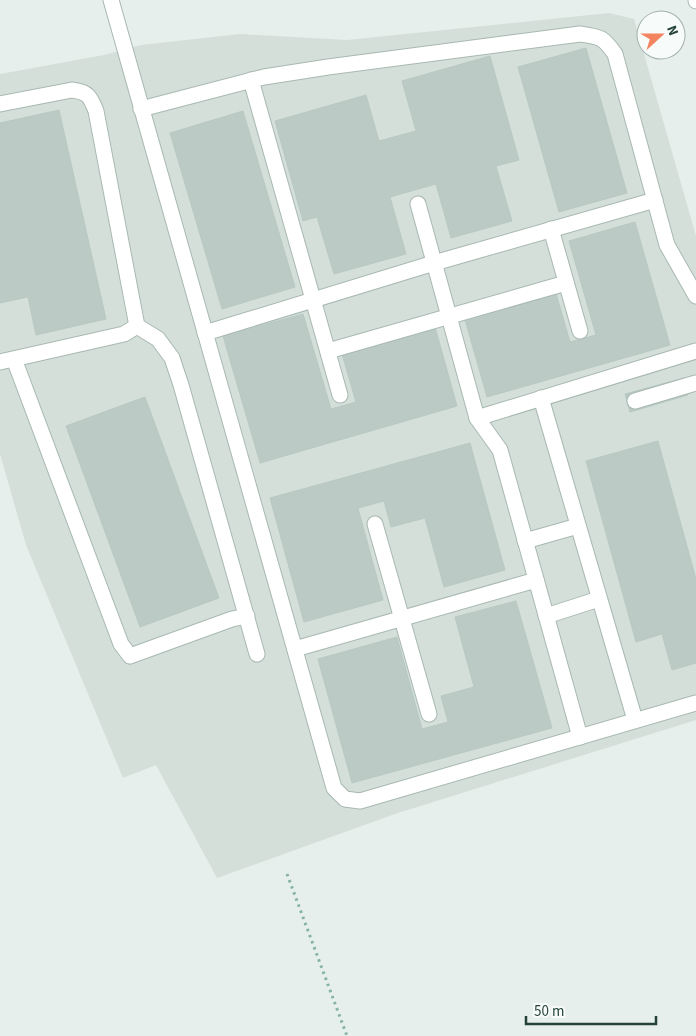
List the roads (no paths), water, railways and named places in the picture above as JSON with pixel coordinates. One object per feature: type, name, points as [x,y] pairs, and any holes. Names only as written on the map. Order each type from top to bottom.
[{"type":"lane","points":[[111,0],[334,788],[345,799],[360,801],[696,703]]},
{"type":"lane","points":[[141,109],[264,77],[580,34],[597,36],[607,43],[615,54],[667,245],[696,296]]},
{"type":"lane","points":[[251,80],[340,395]]},
{"type":"lane","points":[[0,104],[72,90],[83,92],[90,98],[96,111],[137,326],[158,339],[172,358],[182,385],[258,654]]},
{"type":"lane","points":[[204,333],[434,263],[655,200]]},
{"type":"lane","points":[[418,204],[476,418],[500,450],[580,736]]},
{"type":"lane","points":[[551,230],[580,332]]},
{"type":"lane","points":[[328,351],[566,283]]},
{"type":"lane","points":[[137,326],[124,334],[7,360],[121,644],[130,656],[232,619],[247,616]]},
{"type":"lane","points":[[476,418],[696,351]]},
{"type":"lane","points":[[635,401],[696,383]]},
{"type":"lane","points":[[541,398],[635,720]]},
{"type":"lane","points":[[375,524],[429,714]]},
{"type":"lane","points":[[525,540],[578,526]]},
{"type":"lane","points":[[295,649],[536,580]]},
{"type":"lane","points":[[546,616],[599,599]]}]
